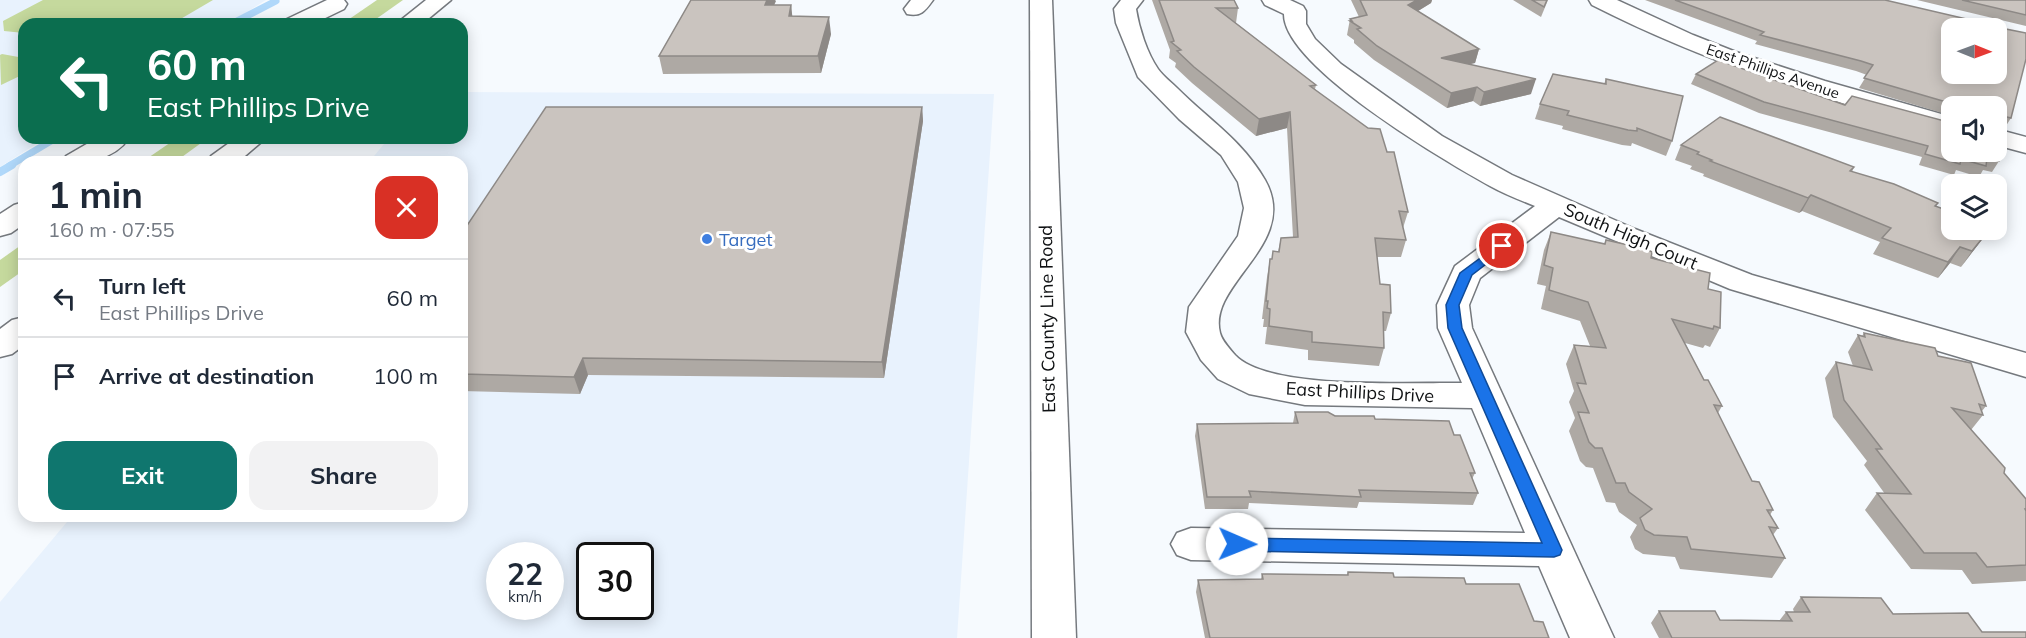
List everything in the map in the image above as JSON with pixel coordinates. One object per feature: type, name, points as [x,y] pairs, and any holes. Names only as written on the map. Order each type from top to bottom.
[{"type":"main road","points":[[416,18],[440,0]]},
{"type":"main road","name":"East County Line Road","points":[[1041,0],[1054,638]]},
{"type":"main road","name":"East Phillips Drive","points":[[1132,0],[1125,9],[1127,23],[1147,72],[1188,114],[1231,150],[1253,188],[1259,208],[1253,236],[1205,307],[1203,332],[1213,352],[1230,370],[1261,385],[1305,393],[1485,396]]},
{"type":"main road","name":"East Phillips Avenue","points":[[1600,0],[1672,34],[1738,60],[1848,96],[1941,121]]},
{"type":"main road","points":[[307,18],[339,2]]},
{"type":"main road","points":[[315,18],[339,2]]},
{"type":"main road","name":"South High Court","points":[[1289,4],[1295,24],[1306,43],[1332,69],[1454,156],[1502,181],[1741,282],[2026,365]]},
{"type":"main road","points":[[2007,140],[2026,145]]},
{"type":"main road","points":[[86,156],[106,144]]},
{"type":"main road","points":[[107,156],[125,144]]},
{"type":"main road","points":[[229,156],[245,144]]},
{"type":"main road","points":[[0,209],[18,198]]},
{"type":"main road","points":[[1556,205],[1466,273],[1453,305],[1455,328],[1592,638]]},
{"type":"main road","points":[[0,227],[18,215]]},
{"type":"main road","points":[[0,326],[18,312]]},
{"type":"main road","points":[[0,346],[18,332]]},
{"type":"main road","points":[[1191,544],[1554,550]]},
{"type":"shaded area","points":[[0,0],[266,0],[238,18],[18,18],[18,144],[36,144],[0,167]]},
{"type":"shaded area","points":[[468,92],[994,94],[957,638],[0,638],[0,602],[67,522],[468,522],[468,156],[374,156],[384,144],[468,144]]},
{"type":"green space","points":[[43,0],[213,0],[182,18],[18,18],[18,32],[4,31],[3,21]]},
{"type":"green space","points":[[377,0],[403,0],[378,18],[351,18]]},
{"type":"green space","points":[[0,55],[18,57],[18,77],[1,85]]},
{"type":"green space","points":[[168,144],[200,144],[183,156],[151,156]]},
{"type":"green space","points":[[18,247],[18,274],[0,287],[0,260]]},
{"type":"building","points":[[691,0],[767,0],[765,5],[791,5],[789,16],[829,17],[818,56],[659,56]]},
{"type":"building","points":[[1159,0],[1234,0],[1238,8],[1216,8],[1316,85],[1310,86],[1368,128],[1380,129],[1387,152],[1394,152],[1408,212],[1399,211],[1406,240],[1375,238],[1380,284],[1390,285],[1391,313],[1383,312],[1384,348],[1312,342],[1312,332],[1269,326],[1270,309],[1267,308],[1268,301],[1266,301],[1270,259],[1272,259],[1273,251],[1279,252],[1281,238],[1298,237],[1290,112],[1259,119],[1194,67],[1177,51],[1181,50],[1171,42],[1174,41]]},
{"type":"building","points":[[1360,0],[1417,0],[1408,5],[1479,49],[1441,58],[1536,79],[1484,92],[1477,87],[1451,93],[1377,46],[1357,29],[1361,28],[1350,19],[1367,15]]},
{"type":"building","points":[[1532,0],[1547,0],[1544,7]]},
{"type":"building","points":[[1675,0],[1885,0],[1962,18],[1941,18],[1941,84],[2007,84],[2007,29],[2026,33],[2026,59],[2011,118],[2007,117],[2007,96],[1941,96],[1941,100],[1864,78],[1873,65],[1760,35],[1764,32]]},
{"type":"building","points":[[1962,0],[2026,0],[2026,15]]},
{"type":"building","points":[[1718,60],[1845,105],[1852,96],[1941,120],[1941,159],[1925,154],[1928,146],[1764,102],[1696,74]]},
{"type":"building","points":[[1553,74],[1606,84],[1606,79],[1683,96],[1672,141],[1637,128],[1637,131],[1628,130],[1567,115],[1569,111],[1540,104]]},
{"type":"building","points":[[546,107],[922,107],[882,362],[583,358],[574,377],[468,374],[468,224]]},
{"type":"building","points":[[1720,117],[1854,167],[1850,171],[1894,184],[1938,203],[1935,206],[1941,208],[1941,240],[1981,240],[1972,251],[1960,247],[1948,262],[1882,238],[1891,228],[1811,195],[1808,198],[1710,161],[1712,160],[1697,154],[1699,152],[1681,145]]},
{"type":"building","points":[[1972,162],[1986,162],[1986,166]]},
{"type":"building","points":[[1551,232],[1605,244],[1606,240],[1646,249],[1652,252],[1651,258],[1710,273],[1708,289],[1721,292],[1720,328],[1714,326],[1713,329],[1672,319],[1704,380],[1708,380],[1722,406],[1714,405],[1752,481],[1759,482],[1773,510],[1767,510],[1778,528],[1769,527],[1785,558],[1691,549],[1687,537],[1654,535],[1645,530],[1640,518],[1652,509],[1629,492],[1625,483],[1616,483],[1602,448],[1595,448],[1589,442],[1578,412],[1589,413],[1577,383],[1586,384],[1574,345],[1606,348],[1588,302],[1549,290],[1553,268],[1544,265]]},
{"type":"building","points":[[1864,333],[1935,348],[1938,356],[1971,363],[1986,406],[1979,404],[1983,415],[1952,408],[2005,468],[2004,473],[2026,499],[2026,565],[1987,567],[1976,553],[1924,553],[1877,493],[1911,494],[1876,449],[1882,449],[1844,400],[1836,362],[1872,370],[1858,335],[1865,337]]},
{"type":"building","points":[[1295,412],[1328,412],[1335,416],[1374,416],[1375,419],[1449,421],[1454,435],[1460,435],[1475,473],[1470,473],[1478,493],[1359,490],[1361,497],[1249,491],[1251,497],[1207,497],[1197,424],[1298,423]]},
{"type":"building","points":[[1348,572],[1393,573],[1394,577],[1464,578],[1466,584],[1519,584],[1534,621],[1543,622],[1549,638],[1210,638],[1198,580],[1263,579],[1262,574],[1348,575]]},
{"type":"building","points":[[1801,597],[1881,598],[1893,614],[1968,613],[1982,632],[2026,632],[2026,638],[1672,638],[1659,611],[1715,611],[1720,620],[1792,621],[1786,612],[1810,612]]},
{"type":"waterway","points":[[243,18],[276,1]]},
{"type":"waterway","points":[[26,156],[46,144]]},
{"type":"waterway","points":[[9,166],[18,161]]},
{"type":"waterway","points":[[0,172],[12,165]]},
{"type":"place","name":"Target","points":[[707,239]]},
{"type":"route","points":[[1237,544],[1554,550],[1455,328],[1453,305],[1466,273],[1502,246]]}]
